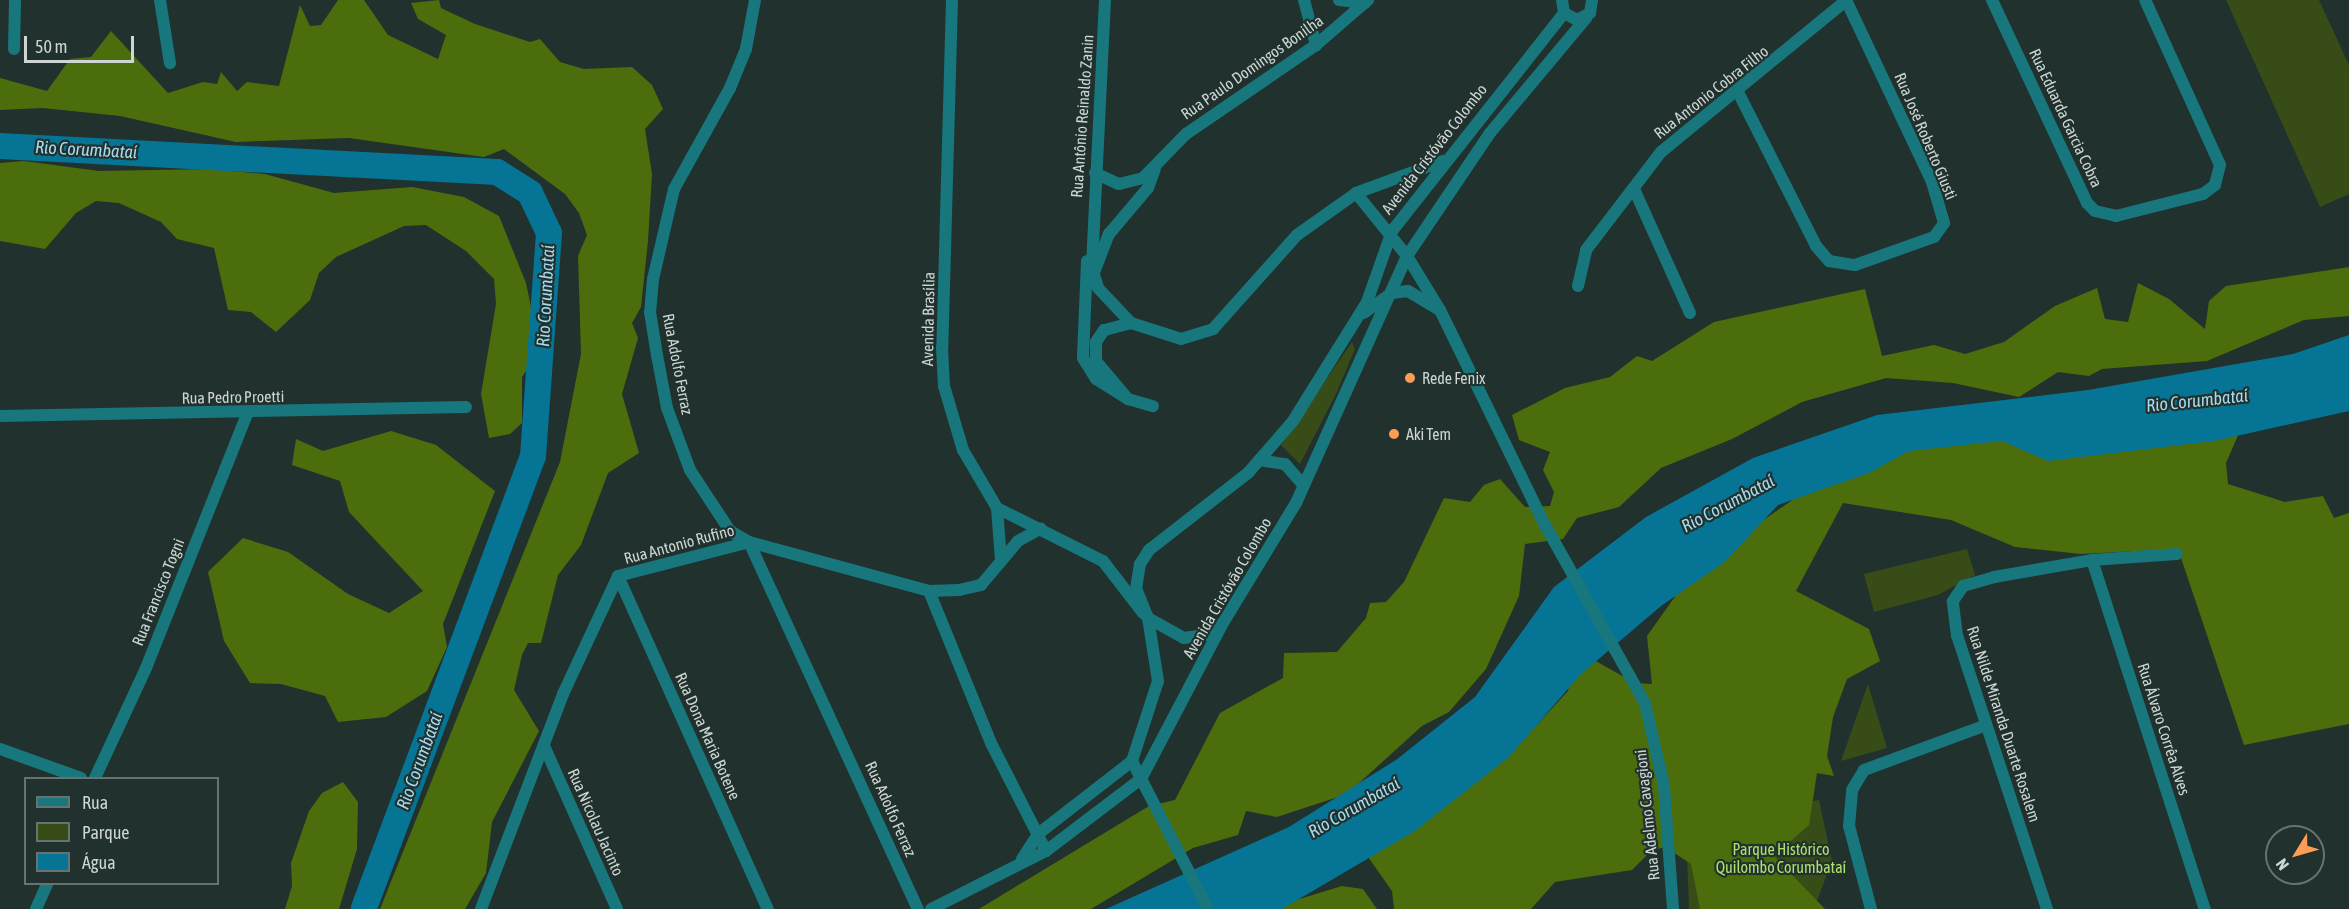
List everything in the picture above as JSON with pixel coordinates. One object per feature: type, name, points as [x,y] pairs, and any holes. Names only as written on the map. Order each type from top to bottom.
[{"type":"street","points":[[14,49],[15,0]]},
{"type":"street","points":[[160,0],[170,63]]},
{"type":"street","name":"Rua Adolfo Ferraz","points":[[755,0],[746,49],[730,88],[674,189],[650,312],[667,408],[690,470],[730,531],[749,542],[918,909]]},
{"type":"street","name":"Avenida Brasília","points":[[952,0],[944,386],[963,450],[997,508]]},
{"type":"street","name":"Rua Antônio Reinaldo Zanin","points":[[1105,0],[1095,173],[1080,344],[1096,380],[1128,399],[1153,406]]},
{"type":"street","points":[[1304,0],[1316,45]]},
{"type":"street","points":[[1339,0],[1367,2]]},
{"type":"street","name":"Avenida Cristóvão Colombo","points":[[931,909],[1023,859],[1046,851],[1141,779],[1223,623],[1303,486],[1407,256],[1490,133],[1590,9],[1604,0]]},
{"type":"street","name":"Rua Antonio Cobra Filho","points":[[1578,286],[1586,250],[1661,152],[1738,92],[1847,0]]},
{"type":"street","name":"Rua José Roberto Giusti","points":[[1738,92],[1816,246],[1829,261],[1855,265],[1934,237],[1944,223],[1932,182],[1847,0]]},
{"type":"street","name":"Rua Eduarda Garcia Cobra","points":[[1992,0],[2087,203],[2095,211],[2116,216],[2203,194],[2215,185],[2220,165],[2145,0]]},
{"type":"street","name":"Rua Paulo Domingos Bonilha","points":[[1095,173],[1128,184],[1155,169],[1186,134],[1316,45],[1367,2]]},
{"type":"street","points":[[1563,6],[1572,19],[1590,9]]},
{"type":"street","name":"Avenida Cristóvão Colombo","points":[[1132,761],[1158,681],[1148,618],[1136,590],[1140,564],[1149,550],[1259,460],[1305,404],[1377,281],[1392,231],[1563,6]]},
{"type":"street","points":[[1155,169],[1148,188],[1109,234],[1094,277],[1131,323],[1181,339],[1213,329],[1236,310],[1297,235],[1356,193],[1444,160]]},
{"type":"street","points":[[1634,189],[1690,313]]},
{"type":"street","points":[[1356,193],[1392,231],[1407,256]]},
{"type":"street","name":"Rua Antônio Reinaldo Zanin","points":[[1090,234],[1094,277]]},
{"type":"street","name":"Rua Adelmo Cavagioni","points":[[1407,256],[1440,310],[1545,525],[1619,653],[1645,703],[1657,744],[1673,909]]},
{"type":"street","points":[[1352,324],[1392,293],[1408,291],[1440,310]]},
{"type":"street","name":"Rua Antônio Reinaldo Zanin","points":[[1128,399],[1106,378],[1094,351],[1104,330],[1131,323]]},
{"type":"street","name":"Rua Pedro Proetti","points":[[0,416],[247,414],[466,407]]},
{"type":"street","name":"Rua Francisco Togni","points":[[95,777],[146,668],[247,414]]},
{"type":"street","points":[[1259,460],[1285,464],[1303,486]]},
{"type":"street","points":[[1001,560],[997,508],[1103,561],[1148,618],[1184,638],[1205,635],[1223,623]]},
{"type":"street","name":"Rua Antonio Rufino","points":[[481,909],[545,748],[563,694],[618,576],[749,542],[929,591],[981,585],[1001,560],[1041,528]]},
{"type":"street","name":"Rua Nilde Miranda Duarte Rosalem","points":[[2047,909],[1952,616],[1958,590],[1994,577],[2092,560],[2177,554]]},
{"type":"street","name":"Rua Álvaro Corrêa Alves","points":[[2092,560],[2205,909]]},
{"type":"street","name":"Rua Dona Maria Botene","points":[[618,576],[768,909]]},
{"type":"street","points":[[929,591],[992,745],[1046,851]]},
{"type":"street","points":[[1871,909],[1849,826],[1852,790],[1864,770],[1986,724]]},
{"type":"street","name":"Rua Nicolau Jacinto","points":[[545,748],[617,909]]},
{"type":"street","points":[[0,749],[78,777]]},
{"type":"street","points":[[1023,859],[1038,834],[1132,761],[1208,909]]},
{"type":"street","points":[[36,909],[47,885]]},
{"type":"green space","points":[[338,0],[364,0],[388,35],[438,59],[446,35],[418,19],[411,3],[439,0],[441,8],[475,24],[530,42],[540,39],[560,62],[584,69],[632,67],[652,85],[663,109],[645,129],[652,174],[648,241],[641,307],[632,323],[638,338],[622,394],[639,453],[608,473],[581,545],[558,575],[541,643],[528,643],[522,655],[514,690],[539,731],[492,822],[486,873],[465,909],[380,909],[560,462],[581,354],[578,256],[587,235],[579,213],[565,194],[504,149],[484,157],[349,138],[236,142],[120,116],[43,108],[0,110],[0,78],[47,91],[70,59],[91,57],[111,31],[168,93],[203,82],[217,84],[221,72],[237,91],[247,82],[279,86],[300,5],[310,26],[321,25]]},
{"type":"green space","points":[[2226,0],[2319,0],[2349,65],[2349,194],[2320,207]]},
{"type":"green space","points":[[24,161],[99,171],[210,169],[265,174],[334,193],[412,187],[464,197],[499,216],[526,283],[540,351],[522,377],[522,423],[510,434],[489,438],[481,394],[496,304],[494,279],[466,251],[426,225],[404,226],[336,257],[319,273],[310,300],[276,332],[251,312],[228,310],[214,248],[177,239],[161,222],[119,203],[96,201],[76,213],[45,249],[0,241],[0,163]]},
{"type":"green space","points":[[2349,267],[2349,316],[2304,320],[2207,361],[2102,369],[2089,376],[2058,372],[2019,397],[1953,383],[1886,378],[1802,402],[1732,439],[1661,468],[1619,507],[1577,518],[1563,539],[1525,544],[1519,596],[1486,669],[1449,712],[1422,726],[1347,794],[1277,817],[1246,811],[1238,835],[1193,848],[1091,909],[979,909],[1149,806],[1175,800],[1220,713],[1283,678],[1284,653],[1337,652],[1366,618],[1370,603],[1386,602],[1404,582],[1444,498],[1470,502],[1484,485],[1500,479],[1525,507],[1550,506],[1554,492],[1543,470],[1550,452],[1519,440],[1512,415],[1565,388],[1610,377],[1637,356],[1652,361],[1714,322],[1865,289],[1882,356],[1934,345],[1965,354],[2004,342],[2055,306],[2097,288],[2105,319],[2128,322],[2138,283],[2169,299],[2205,329],[2209,301],[2226,286]]},
{"type":"green space","points":[[1352,342],[1355,349],[1336,394],[1300,464],[1281,445]]},
{"type":"green space","points":[[2246,417],[2226,463],[2228,484],[2285,502],[2323,496],[2334,518],[2349,513],[2349,724],[2244,745],[2178,549],[2081,554],[2015,547],[1951,520],[1843,503],[1796,591],[1869,629],[1880,661],[1847,679],[1833,717],[1827,756],[1834,776],[1817,773],[1809,825],[1774,856],[1825,909],[1700,909],[1691,864],[1665,847],[1651,851],[1632,870],[1555,882],[1531,909],[1394,909],[1392,891],[1368,857],[1511,753],[1568,691],[1576,650],[1635,683],[1652,684],[1647,636],[1696,567],[1864,450]]},
{"type":"green space","points":[[391,431],[436,445],[495,491],[443,624],[447,647],[427,691],[386,717],[338,722],[325,696],[281,684],[250,683],[224,641],[208,572],[243,538],[288,552],[348,594],[389,613],[423,591],[349,512],[340,481],[292,465],[296,439],[323,451]]},
{"type":"green space","points":[[1967,549],[1975,575],[1938,595],[1874,612],[1864,574]]},
{"type":"green space","points":[[1868,684],[1887,748],[1841,761]]},
{"type":"green space","points":[[343,782],[358,802],[357,849],[339,909],[285,909],[292,886],[291,863],[309,811],[322,793]]},
{"type":"green space","name":"Parque Histórico Quilombo Corumbataí","points":[[1819,800],[1832,861],[1814,909],[1689,909],[1686,828]]},
{"type":"green space","points":[[1342,886],[1363,889],[1377,909],[1267,909]]},
{"type":"water","points":[[2349,335],[2349,411],[2214,441],[2048,461],[2002,441],[1909,451],[1869,473],[1778,505],[1726,561],[1661,606],[1580,675],[1509,757],[1415,831],[1282,909],[1106,909],[1289,827],[1396,760],[1475,697],[1554,587],[1646,517],[1753,458],[1877,415],[2088,390],[2293,354]]},
{"type":"waterway","name":"Rio Corumbataí","points":[[0,146],[497,172],[530,193],[549,233],[533,456],[364,909]]},
{"type":"place","name":"Rede Fenix","points":[[1410,378]]},
{"type":"place","name":"Aki Tem","points":[[1394,434]]}]
